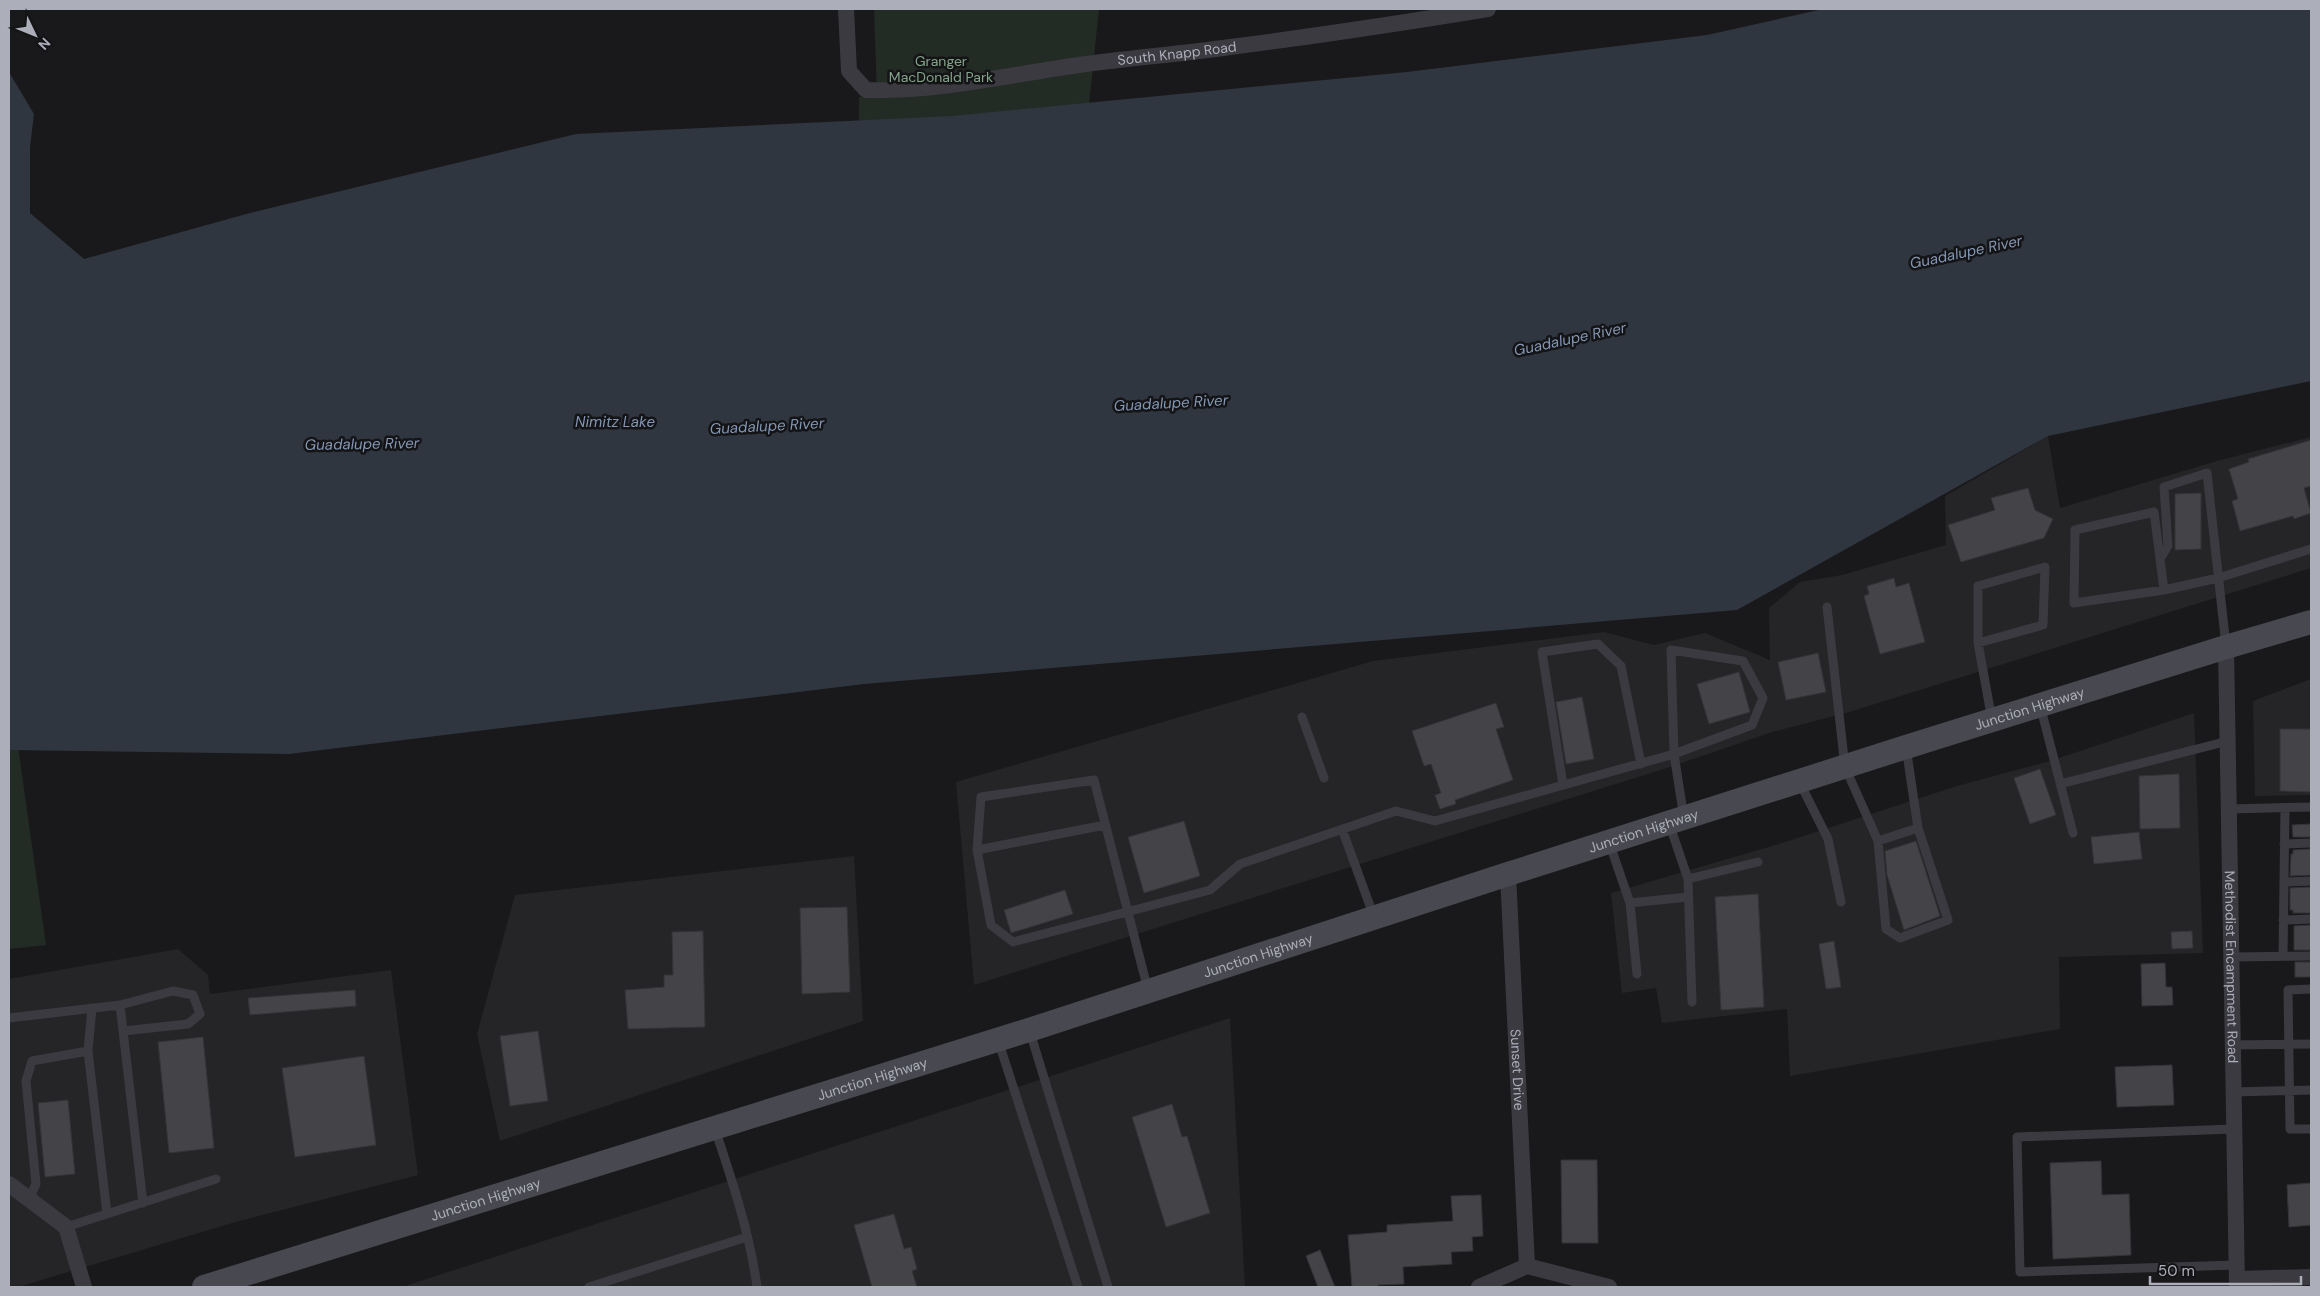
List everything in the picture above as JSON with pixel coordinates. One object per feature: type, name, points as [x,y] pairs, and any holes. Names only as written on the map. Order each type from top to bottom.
[{"type":"main road","name":"Junction Highway","points":[[204,1287],[998,1040],[1799,781],[2311,622]]},
{"type":"street","name":"South Knapp Road","points":[[846,9],[849,71],[866,90],[917,89],[974,82],[1079,65],[1381,27],[1488,9]]},
{"type":"street","name":"Methodist Encampment Road","points":[[2226,647],[2237,1277]]},
{"type":"street","name":"Sunset Drive","points":[[1508,874],[1527,1266]]},
{"type":"street","points":[[9,1184],[66,1227],[84,1287]]},
{"type":"street","points":[[1479,1287],[1527,1266],[1609,1287]]},
{"type":"street","points":[[2237,1277],[2311,1277]]},
{"type":"lane","points":[[2160,559],[2168,546],[2164,487],[2207,473],[2226,647]]},
{"type":"lane","points":[[2164,590],[2154,512],[2075,530],[2074,603],[2164,590],[2218,578],[2311,549]]},
{"type":"lane","points":[[1978,642],[2043,625],[2045,567],[1978,586],[1978,642],[1992,720]]},
{"type":"lane","points":[[1827,607],[1845,767],[1878,840],[1886,929],[1900,938],[1948,920],[1918,828],[1906,747]]},
{"type":"lane","points":[[1563,786],[1542,652],[1598,644],[1621,666],[1641,764]]},
{"type":"lane","points":[[1149,991],[1127,912],[1094,780],[981,796],[977,850],[991,925],[1013,942],[1127,912],[1210,890],[1240,864],[1396,811],[1435,822],[1641,764],[1674,754],[1752,726],[1763,698],[1743,660],[1671,650],[1674,754],[1677,820],[1688,879],[1692,1002]]},
{"type":"lane","points":[[2040,705],[2073,833]]},
{"type":"lane","points":[[1302,717],[1324,778]]},
{"type":"lane","points":[[2060,784],[2228,741]]},
{"type":"lane","points":[[1799,781],[1828,840],[1841,902]]},
{"type":"lane","points":[[2229,808],[2311,807]]},
{"type":"lane","points":[[2283,956],[2284,808]]},
{"type":"lane","points":[[977,850],[1105,825]]},
{"type":"lane","points":[[1878,840],[1918,828]]},
{"type":"lane","points":[[1342,829],[1374,918]]},
{"type":"lane","points":[[1609,842],[1630,903],[1637,974]]},
{"type":"lane","points":[[2284,844],[2311,843]]},
{"type":"lane","points":[[1688,879],[1758,862]]},
{"type":"lane","points":[[2284,882],[2311,882]]},
{"type":"lane","points":[[1630,903],[1688,897]]},
{"type":"lane","points":[[2284,920],[2311,919]]},
{"type":"lane","points":[[2232,957],[2311,956]]},
{"type":"lane","points":[[2311,989],[2288,990],[2290,1129],[2311,1129]]},
{"type":"lane","points":[[9,1018],[120,1005],[172,991],[193,995],[200,1014],[188,1024],[123,1031]]},
{"type":"lane","points":[[120,1005],[143,1202]]},
{"type":"lane","points":[[92,1008],[88,1051],[106,1214]]},
{"type":"lane","points":[[1029,1030],[1108,1287]]},
{"type":"lane","points":[[998,1040],[1078,1287]]},
{"type":"lane","points":[[2233,1045],[2311,1044]]},
{"type":"lane","points":[[29,1199],[36,1184],[26,1081],[32,1061],[88,1051]]},
{"type":"lane","points":[[2234,1092],[2311,1090]]},
{"type":"lane","points":[[715,1129],[747,1237],[757,1287]]},
{"type":"lane","points":[[2234,1130],[2017,1137],[2020,1272],[2237,1277]]},
{"type":"lane","points":[[66,1227],[216,1179]]},
{"type":"lane","points":[[589,1287],[747,1237]]},
{"type":"shaded area","points":[[2048,436],[2060,508],[2217,461],[2311,437],[2311,568],[1846,713],[1772,732],[1670,767],[974,985],[956,782],[1373,661],[1604,632],[1654,645],[1705,633],[1770,660],[1769,608],[1800,582],[1842,575],[1946,545],[1945,496]]},
{"type":"shaded area","points":[[2311,679],[2311,795],[2255,796],[2253,701]]},
{"type":"shaded area","points":[[2194,713],[2203,953],[2059,957],[2060,1029],[1790,1076],[1787,1009],[1662,1023],[1656,988],[1622,993],[1611,893],[1779,844],[1957,786],[2050,761]]},
{"type":"shaded area","points":[[854,856],[863,1021],[500,1141],[477,1034],[515,895]]},
{"type":"shaded area","points":[[178,949],[208,975],[210,994],[391,970],[418,1175],[239,1221],[18,1287],[9,1287],[9,979]]},
{"type":"shaded area","points":[[1230,1018],[1245,1287],[402,1287]]},
{"type":"green space","name":"Granger MacDonald Park","points":[[874,9],[1099,9],[1087,124],[859,144],[859,97],[877,96]]},
{"type":"green space","points":[[18,746],[46,945],[9,949],[9,747]]},
{"type":"water","name":"Nimitz Lake","points":[[1823,9],[2311,9],[2311,381],[2048,436],[1737,610],[864,684],[289,754],[9,750],[9,72],[34,114],[30,147],[30,213],[84,259],[250,213],[576,134],[952,116],[1407,72],[1707,35]]},
{"type":"building","points":[[2311,440],[2311,486],[2304,488],[2311,513],[2294,519],[2293,516],[2240,531],[2232,501],[2238,499],[2229,469],[2249,462],[2248,459]]},
{"type":"building","points":[[2028,488],[2035,510],[2053,519],[2044,538],[1961,562],[1948,525],[1995,510],[1991,498]]},
{"type":"building","points":[[2201,493],[2201,549],[2175,550],[2175,494]]},
{"type":"building","points":[[1894,578],[1896,587],[1909,583],[1925,642],[1880,654],[1864,596],[1869,594],[1867,586]]},
{"type":"building","points":[[1818,653],[1826,692],[1786,700],[1778,662]]},
{"type":"building","points":[[1739,672],[1750,712],[1709,724],[1697,684]]},
{"type":"building","points":[[1582,697],[1594,759],[1566,764],[1556,702]]},
{"type":"building","points":[[1496,703],[1504,727],[1496,729],[1513,780],[1455,800],[1456,804],[1440,809],[1435,795],[1441,793],[1431,764],[1424,766],[1412,731]]},
{"type":"building","points":[[2280,729],[2311,729],[2311,792],[2280,791]]},
{"type":"building","points":[[2040,769],[2056,815],[2030,824],[2014,778]]},
{"type":"building","points":[[2179,774],[2180,828],[2140,829],[2139,776]]},
{"type":"building","points":[[1184,821],[1200,876],[1144,893],[1128,837]]},
{"type":"building","points":[[2311,824],[2311,837],[2293,837],[2292,825]]},
{"type":"building","points":[[2139,832],[2142,859],[2094,864],[2091,837]]},
{"type":"building","points":[[1916,841],[1940,916],[1904,930],[1887,875],[1885,851]]},
{"type":"building","points":[[2311,849],[2311,875],[2290,876],[2291,854],[2293,854],[2293,850]]},
{"type":"building","points":[[2311,887],[2311,913],[2293,913],[2293,910],[2290,910],[2290,888]]},
{"type":"building","points":[[1065,890],[1073,914],[1011,933],[1004,910]]},
{"type":"building","points":[[1758,894],[1764,1007],[1721,1010],[1715,897]]},
{"type":"building","points":[[847,907],[850,992],[802,994],[800,908]]},
{"type":"building","points":[[2311,925],[2311,950],[2294,950],[2294,926]]},
{"type":"building","points":[[703,931],[705,1027],[628,1029],[625,990],[664,987],[664,975],[673,975],[672,932]]},
{"type":"building","points":[[2192,931],[2193,948],[2172,949],[2171,932]]},
{"type":"building","points":[[1834,941],[1841,987],[1826,989],[1819,944]]},
{"type":"building","points":[[2295,962],[2311,962],[2311,977],[2295,977]]},
{"type":"building","points":[[2165,963],[2166,987],[2172,987],[2173,1005],[2142,1006],[2141,964]]},
{"type":"building","points":[[355,990],[356,1006],[250,1015],[248,998]]},
{"type":"building","points":[[538,1031],[548,1101],[510,1106],[500,1036]]},
{"type":"building","points":[[203,1037],[214,1148],[169,1153],[158,1042]]},
{"type":"building","points":[[364,1056],[376,1145],[295,1157],[282,1068]]},
{"type":"building","points":[[2172,1065],[2174,1105],[2117,1107],[2115,1067]]},
{"type":"building","points":[[68,1100],[75,1174],[45,1177],[38,1103]]},
{"type":"building","points":[[1172,1104],[1182,1137],[1187,1136],[1210,1213],[1166,1227],[1132,1117]]},
{"type":"building","points":[[1561,1160],[1597,1160],[1598,1243],[1562,1243]]},
{"type":"building","points":[[2101,1161],[2102,1195],[2129,1194],[2131,1255],[2053,1259],[2050,1163]]},
{"type":"building","points":[[2311,1183],[2311,1225],[2289,1227],[2287,1185]]},
{"type":"building","points":[[1481,1195],[1483,1236],[1472,1237],[1473,1251],[1451,1252],[1452,1264],[1403,1267],[1404,1284],[1352,1287],[1348,1235],[1387,1232],[1387,1225],[1453,1221],[1451,1196]]},
{"type":"building","points":[[894,1214],[904,1249],[911,1247],[917,1269],[912,1271],[917,1287],[872,1287],[854,1225]]},
{"type":"building","points":[[1320,1250],[1335,1287],[1318,1287],[1306,1256]]},
{"type":"water label","name":"Guadalupe River","points":[[1966,252]]},
{"type":"water label","name":"Guadalupe River","points":[[1570,339]]},
{"type":"water label","name":"Guadalupe River","points":[[1171,403]]},
{"type":"water label","name":"Guadalupe River","points":[[767,426]]},
{"type":"water label","name":"Guadalupe River","points":[[362,444]]}]
